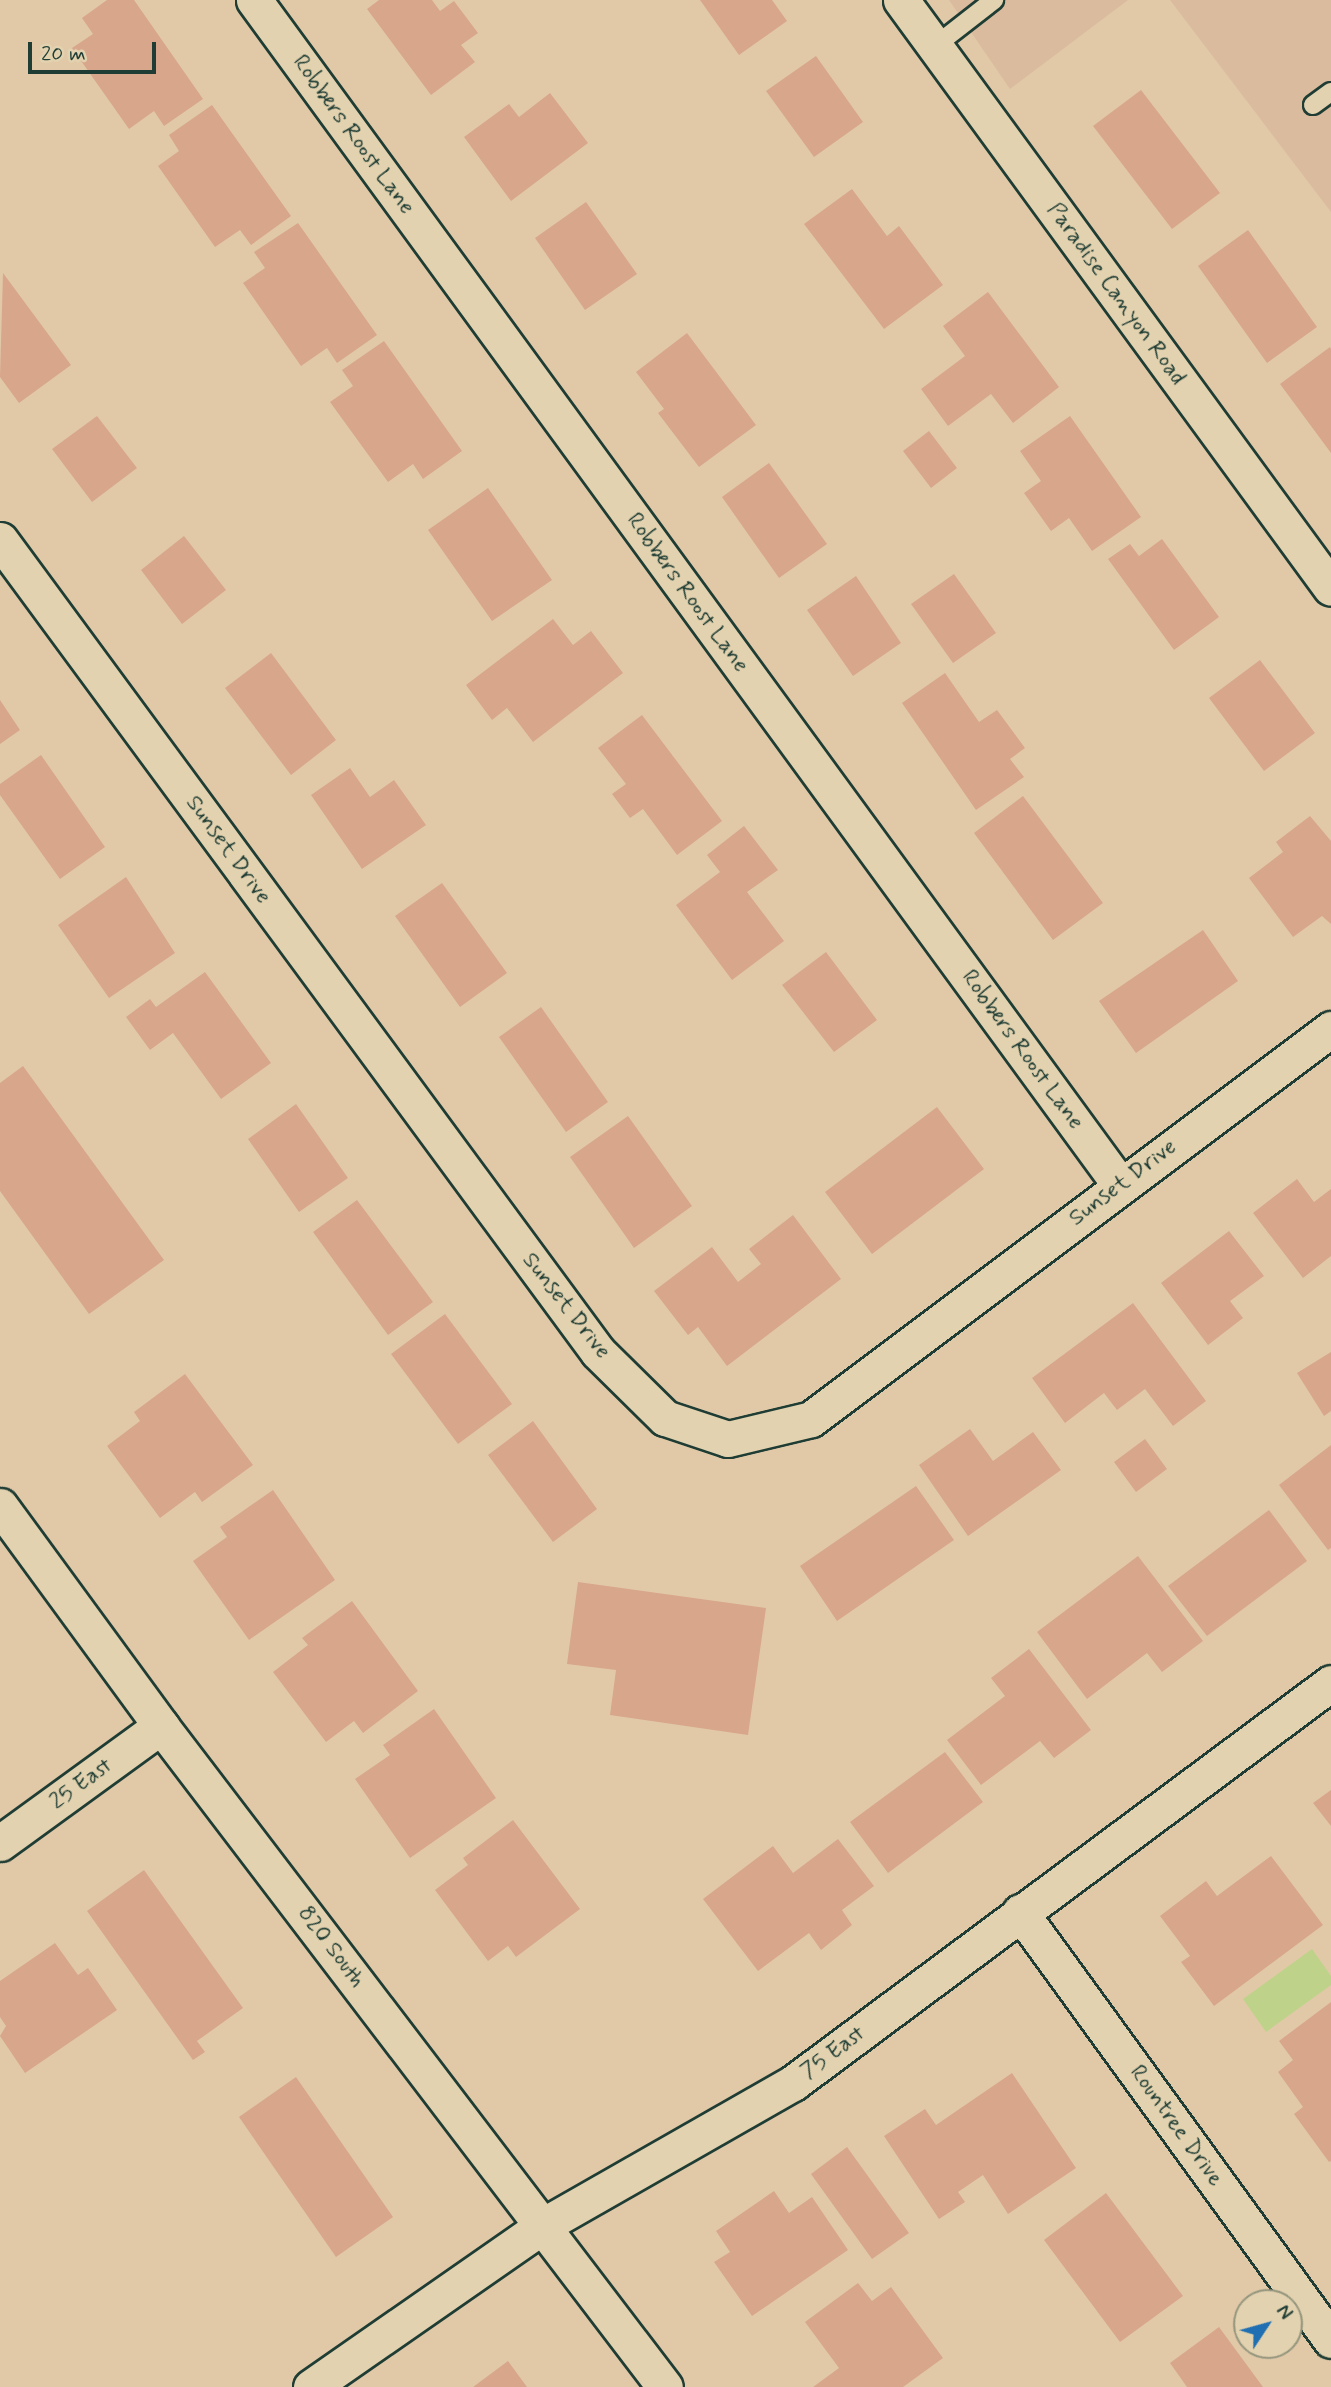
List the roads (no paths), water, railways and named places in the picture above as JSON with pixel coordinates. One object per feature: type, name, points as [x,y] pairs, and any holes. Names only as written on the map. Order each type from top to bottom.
[{"type":"street","name":"Robbers Roost Lane","points":[[254,0],[1120,1185]]},
{"type":"street","name":"Paradise Canyon Road","points":[[901,0],[1331,588]]},
{"type":"street","name":"Sunset Drive","points":[[0,540],[598,1352],[665,1418],[728,1439],[811,1419],[1331,1029]]},
{"type":"street","name":"820 South","points":[[0,1506],[161,1726],[665,2387]]},
{"type":"street","name":"75 East","points":[[311,2387],[544,2225],[793,2084],[1020,1912],[1331,1683]]},
{"type":"street","name":"25 East","points":[[0,1843],[161,1726]]},
{"type":"street","name":"Rountree Drive","points":[[1020,1912],[1331,2340]]},
{"type":"lane","points":[[935,46],[994,0]]},
{"type":"lane","points":[[1313,106],[1331,92]]}]
